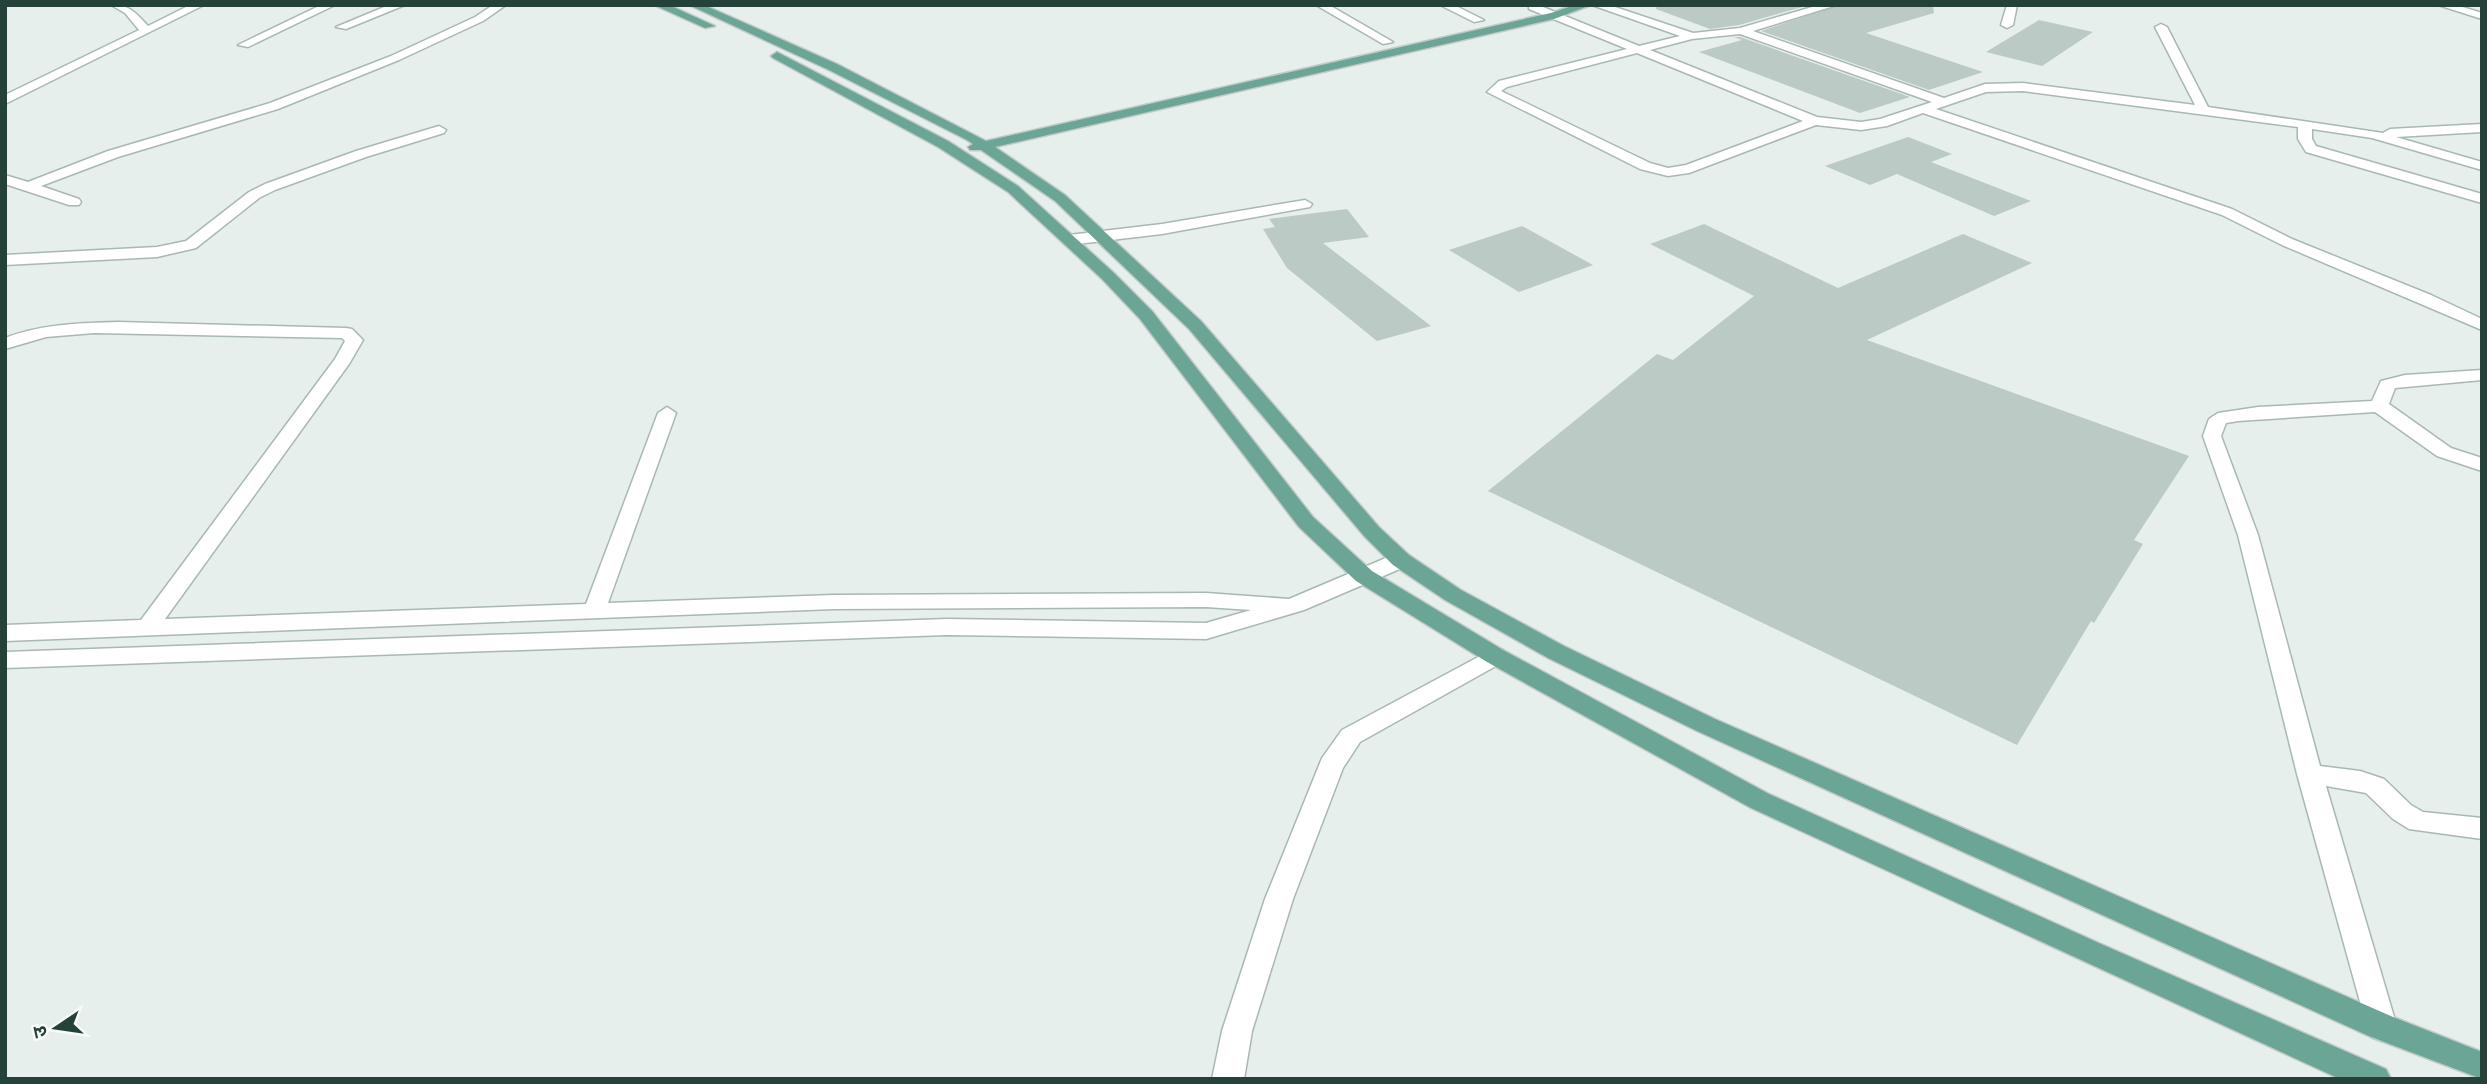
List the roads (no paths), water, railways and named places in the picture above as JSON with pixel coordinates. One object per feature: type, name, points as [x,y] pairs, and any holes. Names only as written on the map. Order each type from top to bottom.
[{"type":"main road","points":[[659,5],[743,39],[836,86],[949,148],[1013,189],[1146,315],[1306,522],[1364,576],[1495,656],[1760,801],[2091,953],[2375,1079]]},
{"type":"main road","points":[[694,5],[833,67],[977,141],[1060,198],[1195,325],[1326,482],[1401,560],[1453,595],[1556,652],[1706,725],[2382,1027],[2482,1066]]},
{"type":"main road","points":[[977,141],[1554,16],[1586,5]]},
{"type":"main road","points":[[949,148],[1536,6]]},
{"type":"street","points":[[116,5],[129,10],[146,31]]},
{"type":"street","points":[[5,100],[199,5]]},
{"type":"street","points":[[244,45],[330,5]]},
{"type":"street","points":[[342,27],[400,5]]},
{"type":"street","points":[[27,187],[113,154],[274,106],[395,58],[479,19],[501,5]]},
{"type":"street","points":[[1321,5],[1387,42]]},
{"type":"street","points":[[1445,5],[1478,20]]},
{"type":"street","points":[[1597,5],[1692,36]]},
{"type":"street","points":[[1815,121],[1689,169],[1668,172],[1646,166],[1493,92],[1503,84],[1692,36],[1741,31],[1832,5]]},
{"type":"street","points":[[2007,25],[2012,5]]},
{"type":"street","points":[[2443,5],[2482,16]]},
{"type":"street","points":[[1536,6],[1554,16],[1815,121],[1861,126],[1882,123],[1985,88],[2003,86],[2203,109],[2373,134],[2482,166]]},
{"type":"street","points":[[2161,27],[2203,109]]},
{"type":"street","points":[[1741,31],[1945,102]]},
{"type":"street","points":[[1923,109],[2227,212],[2287,242],[2425,298],[2482,326]]},
{"type":"street","points":[[2305,124],[2305,139],[2311,149],[2482,199]]},
{"type":"street","points":[[2373,134],[2482,128]]},
{"type":"street","points":[[5,260],[157,252],[191,245],[254,195],[270,187],[361,154],[439,130]]},
{"type":"street","points":[[5,179],[74,202]]},
{"type":"street","points":[[1069,240],[1162,229],[1305,204]]},
{"type":"street","points":[[5,344],[62,331],[118,327],[346,333],[354,340],[343,360],[147,628]]},
{"type":"street","points":[[2379,406],[2387,385],[2405,380],[2480,376]]},
{"type":"street","points":[[2382,1027],[2310,774],[2248,535],[2212,436],[2218,419],[2240,414],[2341,411],[2379,406],[2444,452],[2482,465]]},
{"type":"street","points":[[594,611],[667,413]]},
{"type":"street","points":[[5,660],[947,627],[1206,631],[1296,606],[1401,560]]},
{"type":"street","points":[[5,634],[834,602],[1206,600],[1296,606]]},
{"type":"street","points":[[1228,1079],[1237,1031],[1279,899],[1331,765],[1351,736],[1495,656]]},
{"type":"street","points":[[2310,774],[2360,781],[2375,786],[2402,812],[2418,822],[2482,828]]}]
